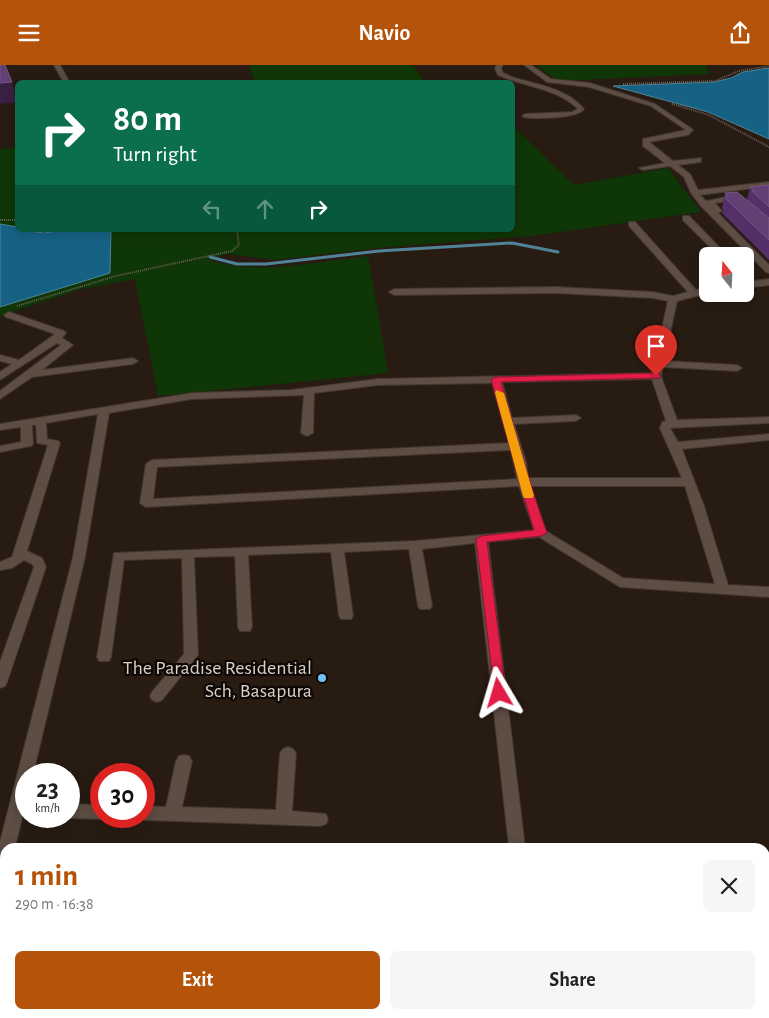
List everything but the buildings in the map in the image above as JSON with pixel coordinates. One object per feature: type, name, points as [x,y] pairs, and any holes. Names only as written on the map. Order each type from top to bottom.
[{"type":"street","points":[[57,65],[65,80]]},
{"type":"street","points":[[500,65],[498,68],[500,75],[556,93],[578,105],[581,109],[580,111],[564,115],[525,116]]},
{"type":"street","points":[[527,65],[549,81],[590,85],[653,105],[690,130],[686,134],[646,140],[646,144],[688,176],[695,193],[769,270]]},
{"type":"street","points":[[643,168],[698,160]]},
{"type":"street","points":[[695,193],[769,184]]},
{"type":"street","points":[[742,206],[731,198],[709,202],[769,264]]},
{"type":"street","points":[[686,218],[715,247]]},
{"type":"street","points":[[632,224],[693,292]]},
{"type":"street","points":[[754,282],[769,282]]},
{"type":"street","points":[[394,292],[556,290],[653,295],[673,299],[699,291]]},
{"type":"street","points":[[672,423],[656,376],[673,299]]},
{"type":"street","points":[[0,377],[56,339],[61,333],[12,311]]},
{"type":"street","points":[[0,395],[68,345],[56,339]]},
{"type":"street","points":[[0,358],[19,363]]},
{"type":"street","points":[[30,374],[133,361]]},
{"type":"street","points":[[658,364],[737,368]]},
{"type":"street","points":[[0,427],[192,396],[309,390],[378,382],[656,376]]},
{"type":"street","points":[[496,379],[523,482],[541,533]]},
{"type":"street","points":[[307,433],[309,390]]},
{"type":"street","points":[[32,763],[79,557],[104,410]]},
{"type":"street","points":[[508,421],[576,418]]},
{"type":"street","points":[[41,420],[41,441]]},
{"type":"street","points":[[723,589],[676,446],[665,428],[666,424],[769,420]]},
{"type":"street","points":[[26,423],[27,443]]},
{"type":"street","points":[[676,446],[769,437]]},
{"type":"street","points":[[0,449],[41,441],[54,442],[18,559],[13,563],[0,565]]},
{"type":"street","points":[[515,446],[152,464],[146,503],[523,482],[688,482]]},
{"type":"street","points":[[104,657],[118,556],[416,545],[541,533],[620,582],[769,592]]},
{"type":"street","points":[[481,539],[517,843]]},
{"type":"street","points":[[416,545],[424,606]]},
{"type":"street","points":[[337,548],[346,616]]},
{"type":"street","points":[[241,551],[245,627]]},
{"type":"street","points":[[0,682],[40,567],[37,561],[20,553]]},
{"type":"street","points":[[157,697],[190,655],[188,553]]},
{"type":"street","points":[[283,818],[288,753]]},
{"type":"street","points":[[172,814],[184,761]]},
{"type":"street","points":[[155,813],[320,819]]},
{"type":"street","points":[[9,843],[15,827]]},
{"type":"path","points":[[617,84],[715,81],[729,77],[739,71],[769,66]]},
{"type":"path","points":[[672,104],[709,115],[769,147]]},
{"type":"path","points":[[0,220],[15,220]]},
{"type":"path","points":[[12,311],[116,276],[232,251],[239,245],[237,232]]},
{"type":"green space","points":[[249,65],[412,65],[424,80],[254,80]]},
{"type":"green space","points":[[536,65],[706,65],[709,74],[558,81]]},
{"type":"green space","points":[[515,128],[574,185],[668,168],[701,212],[532,236],[386,247],[275,260],[228,254],[208,259],[245,267],[266,267],[308,264],[368,256],[388,373],[158,396],[135,279],[82,289],[0,316],[0,307],[110,273],[111,232],[515,232]]},
{"type":"green space","points":[[15,148],[15,227],[0,224],[0,149]]},
{"type":"water","points":[[769,68],[769,139],[708,112],[613,86],[714,82],[731,78],[743,72]]},
{"type":"water","points":[[0,224],[15,227],[15,232],[111,232],[110,273],[0,307]]},
{"type":"waterway","points":[[210,257],[237,264],[266,264],[379,251],[512,243],[558,252]]},
{"type":"slow traffic","points":[[499,393],[520,462],[523,482],[528,496]]},
{"type":"place","name":"The Paradise Residential Sch, Basapura","points":[[322,678]]},
{"type":"route","points":[[499,693],[481,539],[541,533],[523,482],[520,462],[496,379],[656,376]]}]
